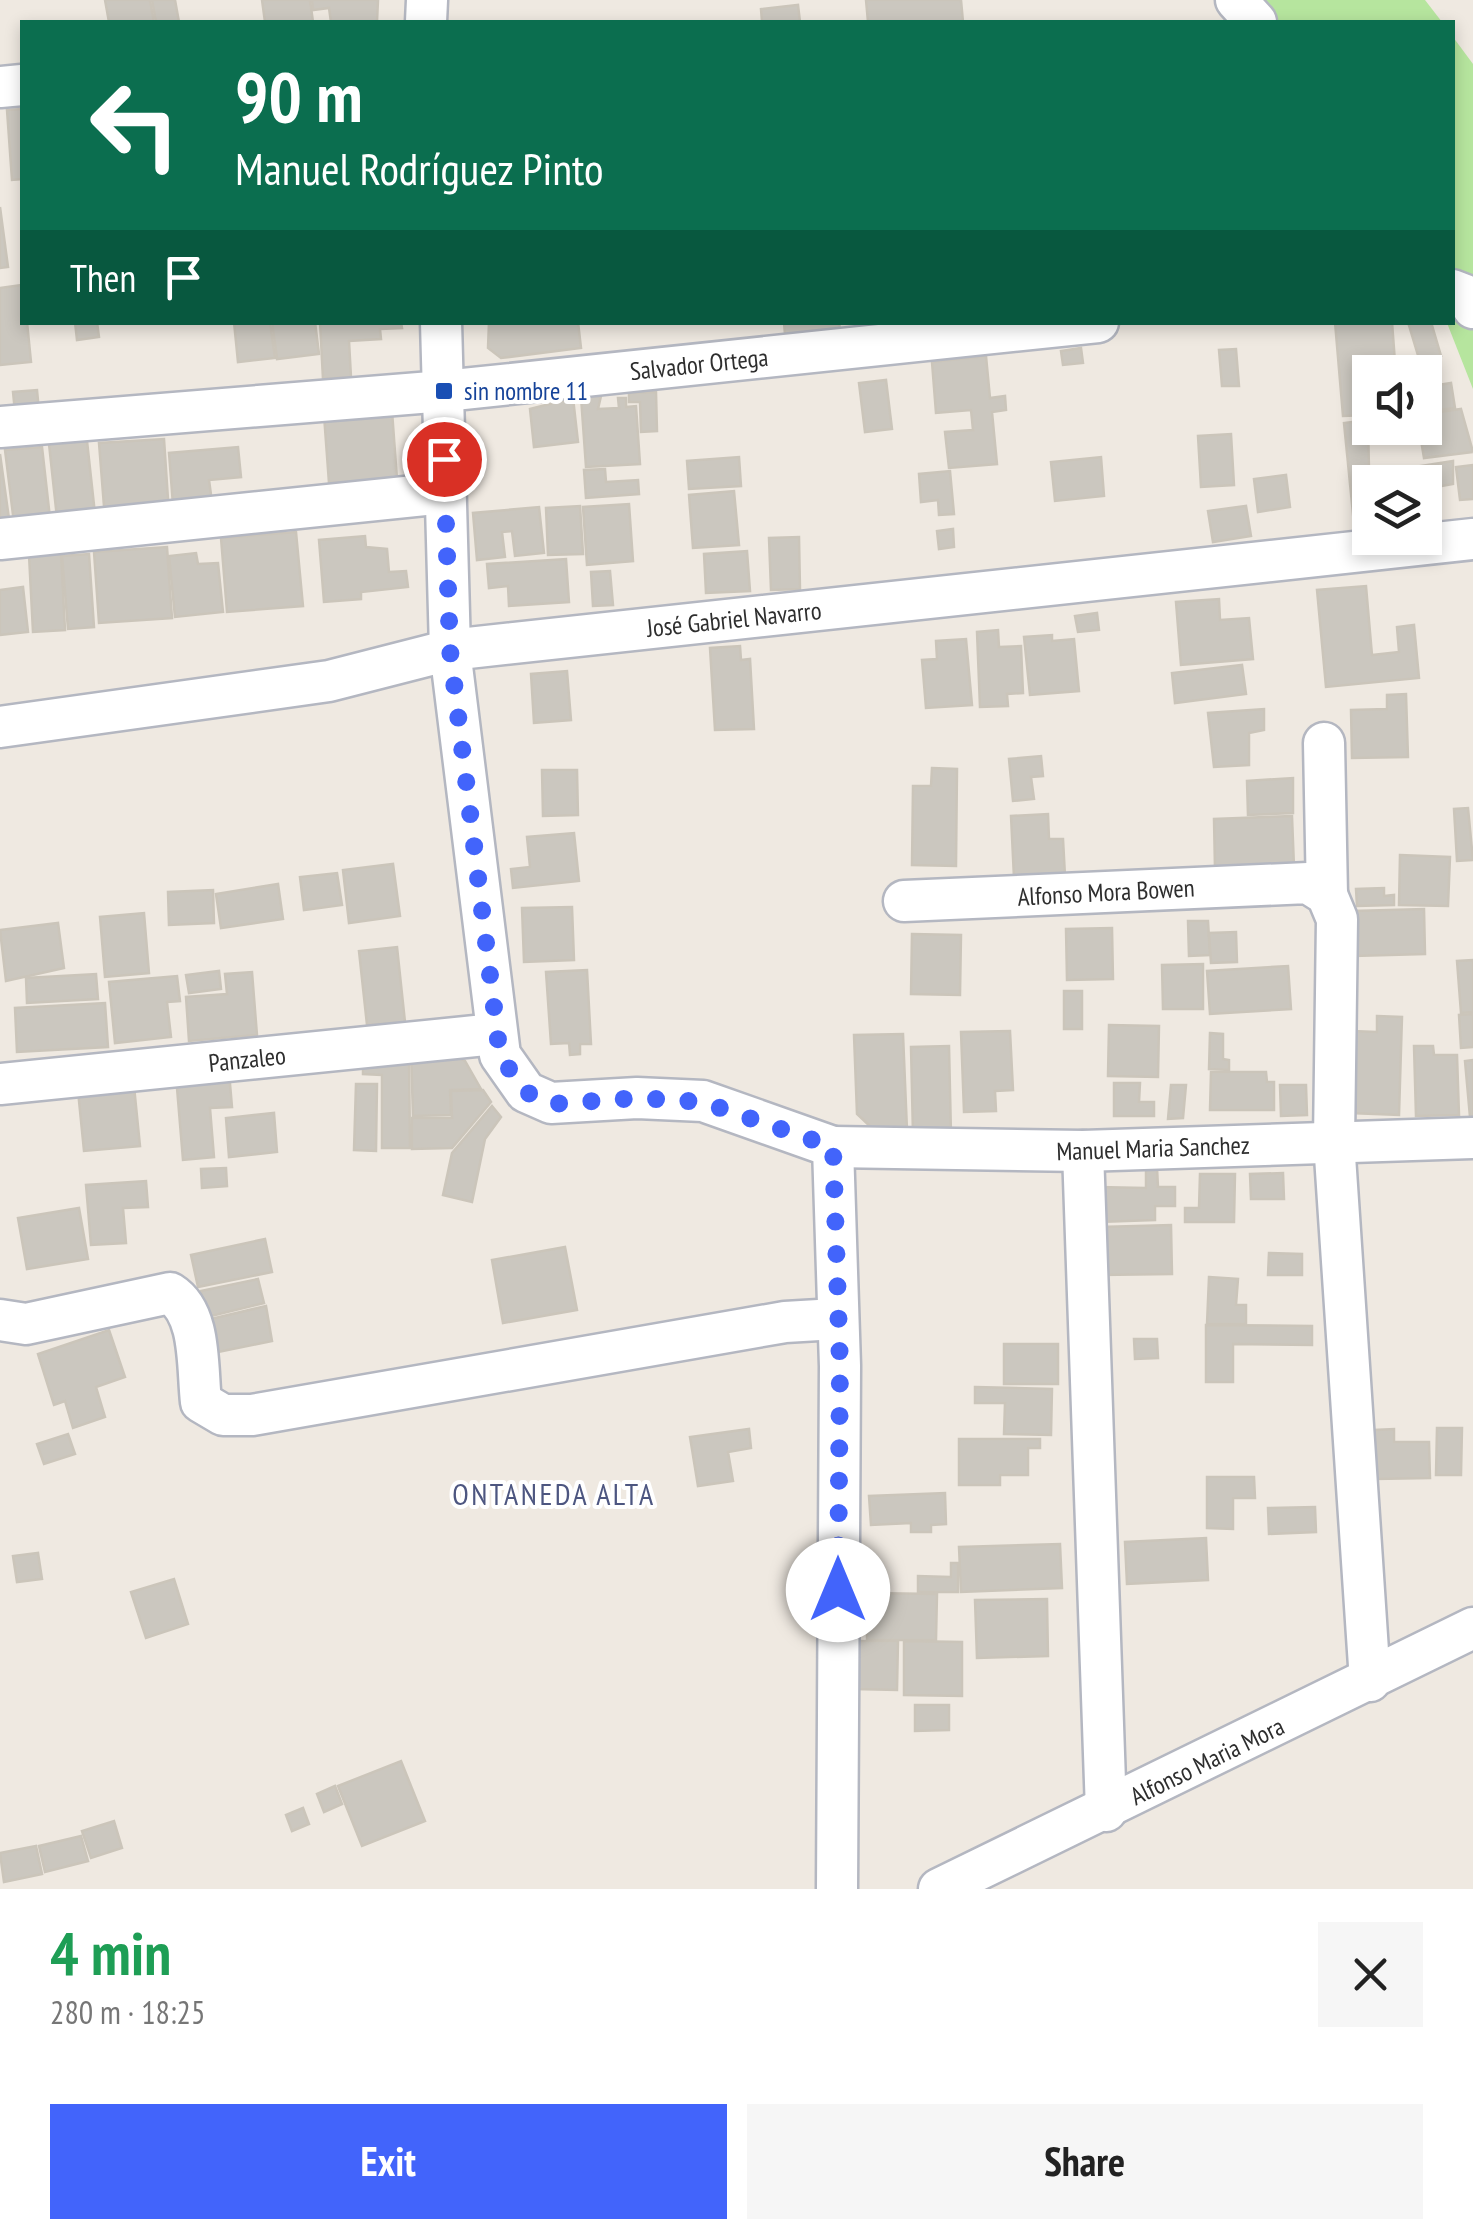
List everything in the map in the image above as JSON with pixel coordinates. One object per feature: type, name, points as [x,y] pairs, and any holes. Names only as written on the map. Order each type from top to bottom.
[{"type":"street","points":[[1236,0],[1254,20]]},
{"type":"street","points":[[1455,291],[1465,295],[1473,308]]},
{"type":"street","name":"Manuel Maria Sanchez","points":[[441,325],[450,650],[494,1034],[512,1076],[526,1092],[551,1104],[638,1098],[703,1102],[833,1147],[1083,1152],[1473,1138]]},
{"type":"street","name":"Salvador Ortega","points":[[0,427],[444,391],[1070,325]]},
{"type":"street","points":[[0,539],[444,494]]},
{"type":"street","name":"José Gabriel Navarro","points":[[0,727],[329,681],[450,650],[1473,539]]},
{"type":"street","points":[[1324,742],[1318,889],[1337,919],[1334,1142],[1370,1682]]},
{"type":"street","name":"Alfonso Mora Bowen","points":[[904,902],[1318,889]]},
{"type":"street","name":"Panzaleo","points":[[0,1084],[494,1034]]},
{"type":"street","points":[[833,1147],[836,1889]]},
{"type":"street","points":[[1083,1152],[1106,1811]]},
{"type":"street","points":[[0,1320],[26,1324],[170,1293],[183,1301],[192,1320],[201,1402],[223,1415],[252,1416],[766,1326],[836,1319]]},
{"type":"street","name":"Alfonso Maria Mora","points":[[939,1889],[1370,1682],[1473,1628]]},
{"type":"green space","points":[[1243,0],[1425,0],[1440,20],[1261,20]]},
{"type":"green space","points":[[1455,40],[1473,64],[1473,389],[1448,325],[1455,325]]},
{"type":"building","points":[[105,0],[150,0],[154,20],[109,20]]},
{"type":"building","points":[[152,0],[175,0],[179,20],[156,20]]},
{"type":"building","points":[[262,0],[310,0],[313,20],[265,20]]},
{"type":"building","points":[[312,0],[378,0],[377,20],[331,20],[329,8],[313,10]]},
{"type":"building","points":[[866,0],[961,0],[963,20],[868,20]]},
{"type":"building","points":[[798,5],[800,20],[762,20],[761,9]]},
{"type":"building","points":[[20,109],[20,179],[12,180],[7,110]]},
{"type":"building","points":[[0,207],[8,267],[0,268]]},
{"type":"building","points":[[20,285],[20,325],[27,325],[31,362],[0,365],[0,288]]},
{"type":"building","points":[[75,325],[97,325],[99,337],[77,340]]},
{"type":"building","points":[[234,325],[270,325],[275,358],[238,362]]},
{"type":"building","points":[[272,325],[315,325],[319,354],[277,359]]},
{"type":"building","points":[[320,325],[402,325],[402,328],[380,329],[381,339],[349,341],[351,377],[323,379]]},
{"type":"building","points":[[489,325],[578,325],[581,348],[501,358],[488,348]]},
{"type":"building","points":[[784,325],[839,325],[840,330],[785,335]]},
{"type":"building","points":[[1335,325],[1392,325],[1394,355],[1352,355],[1352,416],[1343,416]]},
{"type":"building","points":[[1409,325],[1432,325],[1441,355],[1418,355]]},
{"type":"building","points":[[1081,348],[1083,363],[1063,365],[1061,351]]},
{"type":"building","points":[[1236,349],[1239,386],[1222,386],[1219,350]]},
{"type":"building","points":[[986,356],[990,398],[1005,396],[1006,410],[992,412],[997,464],[949,468],[945,432],[973,430],[971,410],[936,413],[932,362]]},
{"type":"building","points":[[886,380],[892,429],[865,432],[859,383]]},
{"type":"building","points":[[1451,383],[1455,408],[1442,410],[1442,384]]},
{"type":"building","points":[[37,390],[39,411],[15,412],[13,392]]},
{"type":"building","points":[[656,392],[657,431],[641,432],[640,402],[629,402],[629,393]]},
{"type":"building","points":[[601,396],[598,409],[619,408],[618,398],[626,398],[626,407],[636,406],[640,464],[586,467],[581,397]]},
{"type":"building","points":[[573,398],[578,442],[534,447],[530,409]]},
{"type":"building","points":[[1461,409],[1473,452],[1424,458],[1422,445],[1442,445],[1442,412]]},
{"type":"building","points":[[392,411],[397,479],[329,483],[324,415]]},
{"type":"building","points":[[1352,422],[1352,445],[1368,445],[1369,465],[1352,465],[1352,504],[1344,423]]},
{"type":"building","points":[[1231,434],[1234,485],[1201,487],[1198,436]]},
{"type":"building","points":[[164,439],[169,514],[105,519],[99,443]]},
{"type":"building","points":[[87,441],[95,514],[57,518],[49,444]]},
{"type":"building","points":[[42,447],[50,518],[14,523],[5,450]]},
{"type":"building","points":[[238,447],[241,477],[209,480],[212,502],[173,505],[169,453]]},
{"type":"building","points":[[0,454],[10,526],[0,527]]},
{"type":"building","points":[[739,457],[741,486],[689,489],[687,461]]},
{"type":"building","points":[[1101,457],[1104,496],[1055,501],[1051,462]]},
{"type":"building","points":[[1453,461],[1453,484],[1442,486],[1442,465],[1427,465]]},
{"type":"building","points":[[1473,465],[1473,499],[1460,500],[1456,467]]},
{"type":"building","points":[[605,469],[606,482],[638,480],[639,494],[586,498],[584,470]]},
{"type":"building","points":[[950,471],[954,514],[939,515],[938,500],[921,502],[919,474]]},
{"type":"building","points":[[1286,475],[1290,507],[1258,512],[1254,479]]},
{"type":"building","points":[[734,491],[739,545],[693,548],[689,495]]},
{"type":"building","points":[[629,504],[633,561],[587,565],[583,507]]},
{"type":"building","points":[[580,506],[583,554],[548,555],[546,508]]},
{"type":"building","points":[[1246,506],[1251,536],[1213,542],[1208,511]]},
{"type":"building","points":[[539,507],[544,553],[515,556],[512,531],[502,532],[505,557],[477,560],[473,513]]},
{"type":"building","points":[[953,529],[954,547],[939,549],[937,531]]},
{"type":"building","points":[[296,532],[303,606],[227,612],[221,538]]},
{"type":"building","points":[[365,536],[366,547],[387,549],[389,572],[406,571],[408,587],[361,592],[361,599],[324,602],[319,540]]},
{"type":"building","points":[[799,537],[800,589],[771,590],[769,538]]},
{"type":"building","points":[[167,547],[172,618],[99,623],[94,552]]},
{"type":"building","points":[[747,551],[750,591],[706,593],[704,554]]},
{"type":"building","points":[[61,553],[65,630],[33,632],[29,555]]},
{"type":"building","points":[[196,553],[198,564],[218,563],[223,612],[175,617],[169,556]]},
{"type":"building","points":[[89,554],[94,627],[68,629],[62,556]]},
{"type":"building","points":[[566,559],[569,602],[509,606],[508,586],[489,588],[487,564]]},
{"type":"building","points":[[610,571],[613,605],[593,606],[591,572]]},
{"type":"building","points":[[1366,586],[1372,655],[1399,652],[1397,627],[1414,625],[1419,678],[1326,687],[1317,590]]},
{"type":"building","points":[[23,587],[28,632],[0,635],[0,590]]},
{"type":"building","points":[[1219,599],[1220,620],[1249,618],[1253,659],[1181,665],[1176,602]]},
{"type":"building","points":[[1097,613],[1099,630],[1078,632],[1075,616]]},
{"type":"building","points":[[998,630],[999,647],[1021,646],[1023,693],[1007,694],[1008,706],[980,707],[977,632]]},
{"type":"building","points":[[1052,635],[1052,641],[1074,639],[1079,691],[1030,695],[1024,637]]},
{"type":"building","points":[[966,639],[972,705],[926,708],[922,660],[937,659],[936,641]]},
{"type":"building","points":[[740,646],[741,660],[750,659],[754,729],[715,730],[710,648]]},
{"type":"building","points":[[1242,665],[1246,694],[1175,703],[1172,673]]},
{"type":"building","points":[[567,671],[571,720],[534,723],[531,674]]},
{"type":"building","points":[[1406,694],[1408,757],[1352,758],[1351,710],[1387,709],[1387,695]]},
{"type":"building","points":[[1264,709],[1264,730],[1249,733],[1249,765],[1214,767],[1208,713]]},
{"type":"building","points":[[1041,756],[1043,776],[1031,777],[1034,799],[1013,801],[1009,759]]},
{"type":"building","points":[[932,768],[957,769],[956,866],[912,865],[913,786],[931,786]]},
{"type":"building","points":[[542,770],[577,770],[578,815],[543,816]]},
{"type":"building","points":[[1293,778],[1293,813],[1248,815],[1247,781]]},
{"type":"building","points":[[1468,808],[1473,860],[1457,861],[1454,809]]},
{"type":"building","points":[[1048,814],[1049,839],[1063,839],[1065,876],[1014,878],[1011,816]]},
{"type":"building","points":[[1292,816],[1294,867],[1215,869],[1214,819]]},
{"type":"building","points":[[574,833],[579,881],[513,888],[511,869],[530,867],[527,837]]},
{"type":"building","points":[[1400,855],[1450,857],[1448,906],[1399,905]]},
{"type":"building","points":[[393,864],[400,916],[349,923],[343,870]]},
{"type":"building","points":[[337,873],[342,905],[304,910],[300,877]]},
{"type":"building","points":[[278,884],[283,919],[221,928],[216,894]]},
{"type":"building","points":[[1384,888],[1384,896],[1394,895],[1394,905],[1357,906],[1356,889]]},
{"type":"building","points":[[213,890],[214,923],[169,925],[168,892]]},
{"type":"building","points":[[572,907],[574,960],[524,962],[522,908]]},
{"type":"building","points":[[1424,909],[1425,954],[1354,956],[1353,911]]},
{"type":"building","points":[[144,913],[149,973],[105,977],[100,917]]},
{"type":"building","points":[[1188,921],[1208,921],[1210,955],[1189,956]]},
{"type":"building","points":[[58,923],[64,968],[6,981],[0,930]]},
{"type":"building","points":[[1112,928],[1113,979],[1067,980],[1066,929]]},
{"type":"building","points":[[1236,932],[1237,962],[1211,963],[1209,933]]},
{"type":"building","points":[[912,934],[961,935],[960,995],[911,994]]},
{"type":"building","points":[[397,947],[405,1022],[367,1025],[359,951]]},
{"type":"building","points":[[1473,960],[1473,1012],[1461,1013],[1457,961]]},
{"type":"building","points":[[1203,964],[1203,1009],[1163,1009],[1162,965]]},
{"type":"building","points":[[1288,966],[1291,1009],[1210,1014],[1207,971]]},
{"type":"building","points":[[587,970],[591,1044],[580,1044],[580,1054],[570,1055],[569,1043],[551,1044],[546,972]]},
{"type":"building","points":[[219,971],[221,989],[189,993],[186,975]]},
{"type":"building","points":[[252,972],[257,1035],[189,1041],[186,997],[227,994],[225,974]]},
{"type":"building","points":[[96,974],[98,999],[27,1003],[26,978]]},
{"type":"building","points":[[177,976],[180,1001],[167,1002],[171,1037],[115,1043],[109,982]]},
{"type":"building","points":[[1064,991],[1082,991],[1082,1029],[1064,1029]]},
{"type":"building","points":[[105,1003],[108,1047],[17,1052],[15,1008]]},
{"type":"building","points":[[1473,1014],[1473,1047],[1461,1048],[1459,1015]]},
{"type":"building","points":[[1377,1016],[1402,1017],[1399,1115],[1350,1113],[1353,1031],[1377,1032]]},
{"type":"building","points":[[1109,1025],[1159,1026],[1158,1077],[1108,1076]]},
{"type":"building","points":[[1010,1031],[1013,1090],[995,1091],[996,1111],[964,1112],[961,1032]]},
{"type":"building","points":[[1210,1033],[1223,1034],[1223,1059],[1229,1060],[1229,1070],[1209,1069]]},
{"type":"building","points":[[903,1034],[907,1130],[875,1131],[857,1114],[854,1035]]},
{"type":"building","points":[[949,1046],[951,1135],[913,1135],[911,1047]]},
{"type":"building","points":[[1414,1046],[1433,1046],[1434,1055],[1457,1055],[1459,1115],[1416,1116]]},
{"type":"building","points":[[444,1050],[465,1061],[481,1089],[450,1090],[451,1115],[413,1116],[411,1051]]},
{"type":"building","points":[[363,1055],[409,1055],[410,1148],[382,1148],[382,1075],[363,1074]]},
{"type":"building","points":[[1473,1060],[1473,1117],[1470,1117],[1465,1061]]},
{"type":"building","points":[[229,1072],[232,1107],[210,1108],[214,1157],[183,1160],[176,1076]]},
{"type":"building","points":[[1211,1072],[1266,1072],[1267,1082],[1274,1082],[1274,1110],[1210,1110]]},
{"type":"building","points":[[1114,1083],[1140,1083],[1139,1102],[1154,1102],[1154,1116],[1114,1116]]},
{"type":"building","points":[[356,1084],[377,1084],[376,1151],[354,1150]]},
{"type":"building","points":[[1171,1085],[1186,1085],[1183,1118],[1168,1119]]},
{"type":"building","points":[[1280,1085],[1306,1085],[1307,1115],[1281,1116]]},
{"type":"building","points":[[134,1086],[140,1146],[84,1151],[78,1091]]},
{"type":"building","points":[[483,1090],[491,1102],[452,1148],[412,1149],[412,1118],[452,1118],[451,1091]]},
{"type":"building","points":[[492,1106],[501,1117],[485,1139],[472,1202],[443,1195],[452,1153]]},
{"type":"building","points":[[274,1113],[277,1152],[229,1157],[226,1118]]},
{"type":"building","points":[[1146,1167],[1157,1168],[1158,1187],[1175,1187],[1175,1206],[1155,1206],[1155,1220],[1099,1222],[1099,1187],[1146,1188]]},
{"type":"building","points":[[226,1168],[227,1186],[202,1188],[201,1169]]},
{"type":"building","points":[[1283,1173],[1284,1199],[1251,1199],[1250,1174]]},
{"type":"building","points":[[1200,1174],[1235,1174],[1234,1222],[1185,1222],[1185,1208],[1199,1208]]},
{"type":"building","points":[[146,1181],[148,1207],[123,1208],[126,1243],[91,1245],[86,1185]]},
{"type":"building","points":[[79,1208],[88,1259],[27,1269],[18,1218]]},
{"type":"building","points":[[1171,1225],[1172,1274],[1101,1275],[1100,1227]]},
{"type":"building","points":[[265,1239],[272,1272],[198,1287],[191,1255]]},
{"type":"building","points":[[565,1247],[577,1310],[503,1323],[492,1260]]},
{"type":"building","points":[[1269,1253],[1302,1254],[1302,1275],[1268,1275]]},
{"type":"building","points":[[1209,1277],[1238,1279],[1236,1305],[1246,1305],[1246,1324],[1207,1324]]},
{"type":"building","points":[[258,1279],[264,1303],[207,1317],[201,1291]]},
{"type":"building","points":[[266,1306],[272,1341],[218,1352],[211,1319]]},
{"type":"building","points":[[1206,1325],[1312,1326],[1312,1345],[1233,1344],[1233,1382],[1206,1382]]},
{"type":"building","points":[[109,1330],[125,1377],[96,1387],[105,1417],[73,1428],[65,1401],[54,1405],[38,1354]]},
{"type":"building","points":[[1134,1339],[1157,1339],[1158,1358],[1135,1359]]},
{"type":"building","points":[[1004,1344],[1058,1344],[1058,1384],[1004,1384]]},
{"type":"building","points":[[975,1387],[1052,1389],[1051,1435],[1004,1434],[1005,1403],[975,1403]]},
{"type":"building","points":[[1437,1428],[1462,1428],[1461,1475],[1436,1475]]},
{"type":"building","points":[[749,1429],[751,1448],[728,1452],[733,1481],[698,1486],[690,1437]]},
{"type":"building","points":[[1394,1429],[1394,1442],[1429,1442],[1430,1478],[1375,1479],[1374,1430]]},
{"type":"building","points":[[68,1434],[75,1454],[44,1464],[37,1444]]},
{"type":"building","points":[[959,1439],[1040,1439],[1040,1448],[1028,1448],[1028,1475],[1000,1475],[1000,1485],[959,1485]]},
{"type":"building","points":[[1207,1477],[1254,1477],[1255,1498],[1233,1498],[1233,1529],[1207,1528]]},
{"type":"building","points":[[945,1493],[946,1524],[931,1525],[931,1532],[911,1532],[911,1523],[871,1525],[869,1496]]},
{"type":"building","points":[[1315,1507],[1316,1532],[1269,1534],[1268,1508]]},
{"type":"building","points":[[1206,1538],[1208,1580],[1127,1584],[1125,1542]]},
{"type":"building","points":[[1060,1544],[1062,1588],[961,1592],[959,1547]]},
{"type":"building","points":[[38,1553],[42,1579],[17,1582],[13,1556]]},
{"type":"building","points":[[951,1563],[958,1563],[958,1592],[918,1592],[918,1576],[951,1577]]},
{"type":"building","points":[[174,1579],[188,1624],[146,1638],[131,1592]]},
{"type":"building","points":[[867,1593],[937,1594],[936,1640],[867,1640]]},
{"type":"building","points":[[1047,1599],[1048,1656],[977,1658],[975,1600]]},
{"type":"building","points":[[855,1641],[898,1641],[897,1690],[854,1689]]},
{"type":"building","points":[[904,1641],[962,1642],[962,1696],[904,1695]]},
{"type":"building","points":[[915,1705],[949,1705],[949,1730],[915,1731]]},
{"type":"building","points":[[401,1761],[425,1821],[362,1846],[338,1786]]},
{"type":"building","points":[[335,1786],[342,1804],[324,1812],[317,1794]]},
{"type":"building","points":[[303,1808],[309,1824],[292,1831],[286,1815]]},
{"type":"building","points":[[114,1821],[122,1848],[91,1858],[82,1831]]},
{"type":"building","points":[[81,1836],[88,1861],[45,1872],[39,1846]]},
{"type":"building","points":[[36,1846],[42,1874],[4,1882],[0,1853]]},
{"type":"place","name":"sin nombre 11","points":[[444,391]]},
{"type":"district","name":"ONTANEDA ALTA","points":[[554,1495]]},
{"type":"route","points":[[444,459],[450,650],[494,1034],[500,1056],[526,1092],[551,1104],[638,1098],[703,1102],[773,1123],[833,1147],[840,1366],[838,1590]]}]
